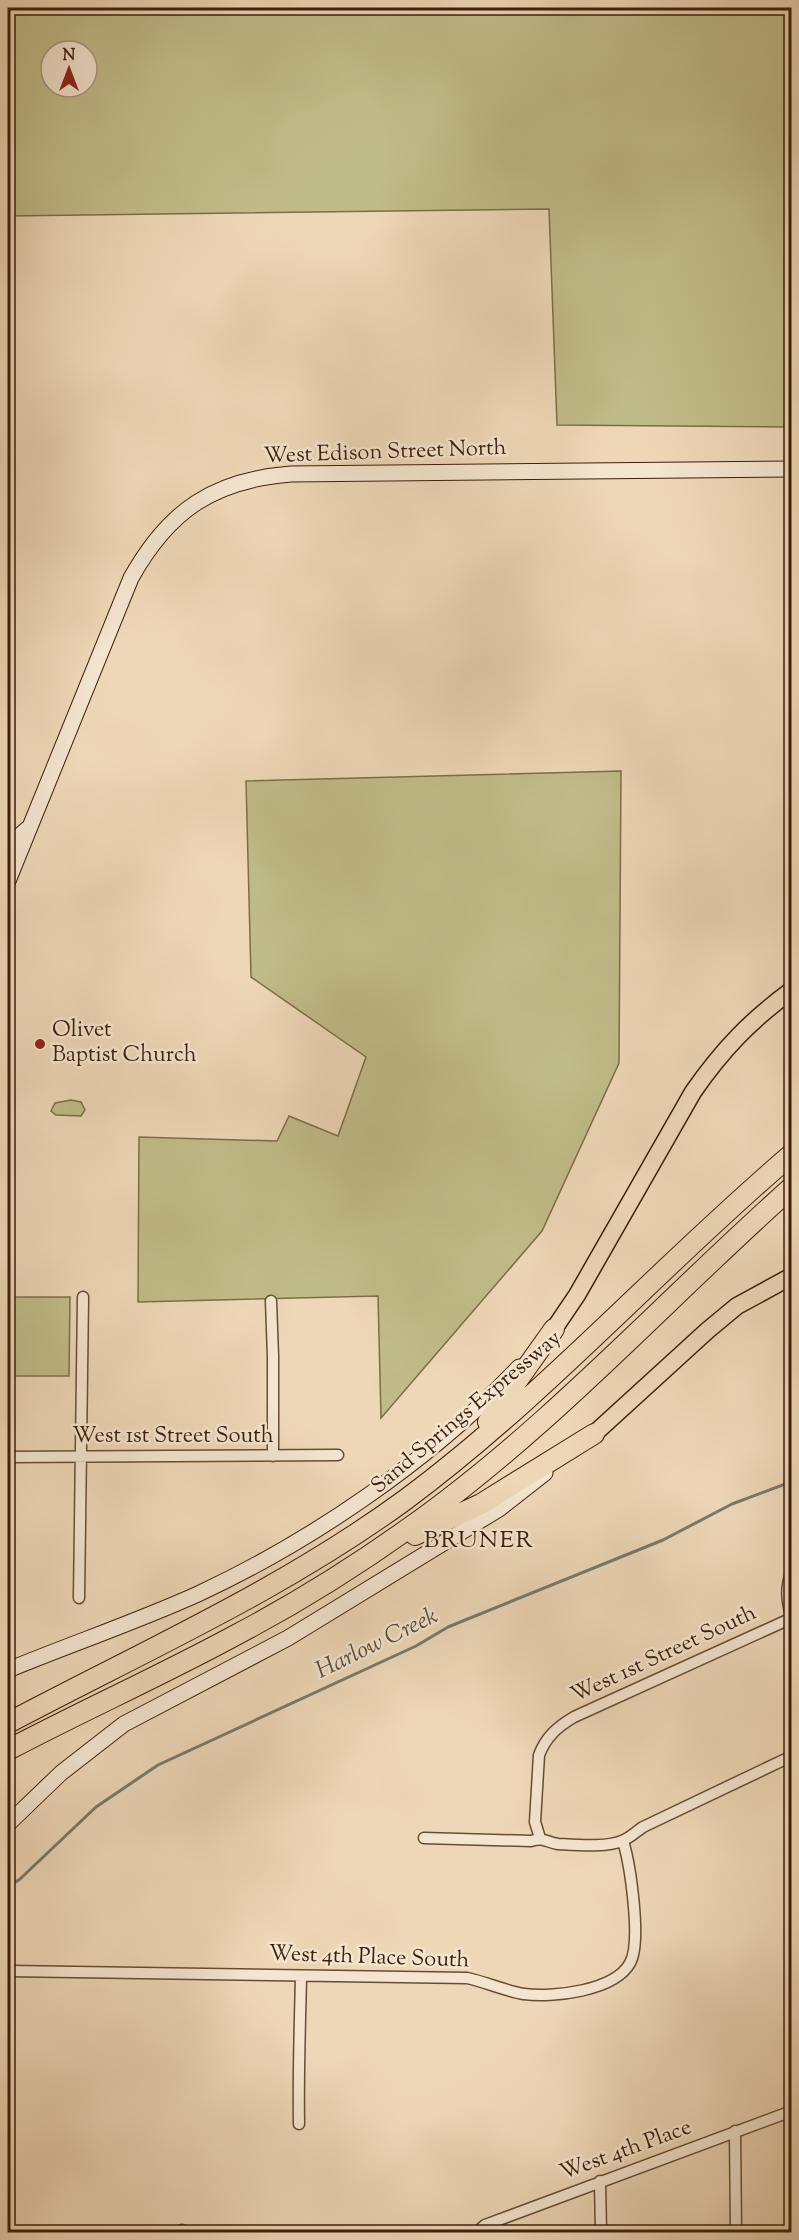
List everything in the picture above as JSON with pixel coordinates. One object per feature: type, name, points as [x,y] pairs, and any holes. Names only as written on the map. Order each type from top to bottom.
[{"type":"highway","name":"Sand Springs Expressway","points":[[8,1723],[250,1599],[368,1526],[470,1449],[792,1154]]},
{"type":"highway","points":[[8,1750],[234,1636],[361,1561],[442,1504],[498,1458],[622,1346],[792,1187]]},
{"type":"highway","points":[[470,1449],[554,1329]]},
{"type":"highway","points":[[361,1561],[482,1504],[594,1434]]},
{"type":"main road","name":"West Edison Street North","points":[[8,881],[131,578],[150,548],[168,526],[188,508],[218,490],[261,477],[291,474],[792,469]]},
{"type":"main road","points":[[8,846],[29,827]]},
{"type":"main road","points":[[8,1670],[157,1612],[278,1552],[404,1470],[475,1411],[554,1329],[693,1092],[711,1066],[742,1030],[792,990]]},
{"type":"main road","points":[[8,1824],[61,1773],[124,1724],[288,1638],[500,1509],[594,1434],[737,1306],[792,1276]]},
{"type":"street","points":[[79,1598],[82,1297]]},
{"type":"street","points":[[271,1301],[273,1456]]},
{"type":"street","name":"West 1st Street South","points":[[8,1457],[338,1455]]},
{"type":"street","name":"West 1st Street South","points":[[540,1838],[535,1822],[539,1755],[554,1730],[573,1717],[792,1618],[787,1587],[792,1571]]},
{"type":"street","points":[[424,1838],[531,1841],[540,1838],[571,1845],[597,1845],[622,1841],[643,1827],[792,1756]]},
{"type":"street","name":"West 4th Place South","points":[[8,1971],[466,1978],[523,1994],[573,1993],[599,1985],[623,1972],[630,1963],[635,1949],[628,1857],[622,1841]]},
{"type":"street","points":[[299,2124],[297,2084],[300,2059],[301,1976]]},
{"type":"street","name":"West 4th Place","points":[[477,2232],[485,2225],[792,2111]]},
{"type":"street","points":[[735,2131],[736,2232]]},
{"type":"street","points":[[600,2181],[601,2232]]},
{"type":"street","points":[[8,2232],[125,2232]]},
{"type":"shaded area","points":[[8,8],[791,8],[791,427],[557,425],[549,209],[8,216]]},
{"type":"shaded area","points":[[621,771],[619,1063],[542,1231],[381,1418],[378,1296],[138,1302],[139,1137],[277,1141],[289,1116],[338,1136],[366,1057],[251,977],[246,781]]},
{"type":"shaded area","points":[[71,1100],[81,1102],[85,1110],[81,1116],[56,1115],[51,1111],[55,1103]]},
{"type":"shaded area","points":[[8,1297],[70,1297],[69,1376],[8,1376]]},
{"type":"waterway","name":"Harlow Creek","points":[[8,1887],[20,1879],[96,1807],[158,1765],[416,1646],[448,1627],[663,1540],[732,1504],[792,1480]]},
{"type":"place","name":"Olivet Baptist Church","points":[[40,1044]]},
{"type":"district","name":"BRUNER","points":[[479,1541]]}]
